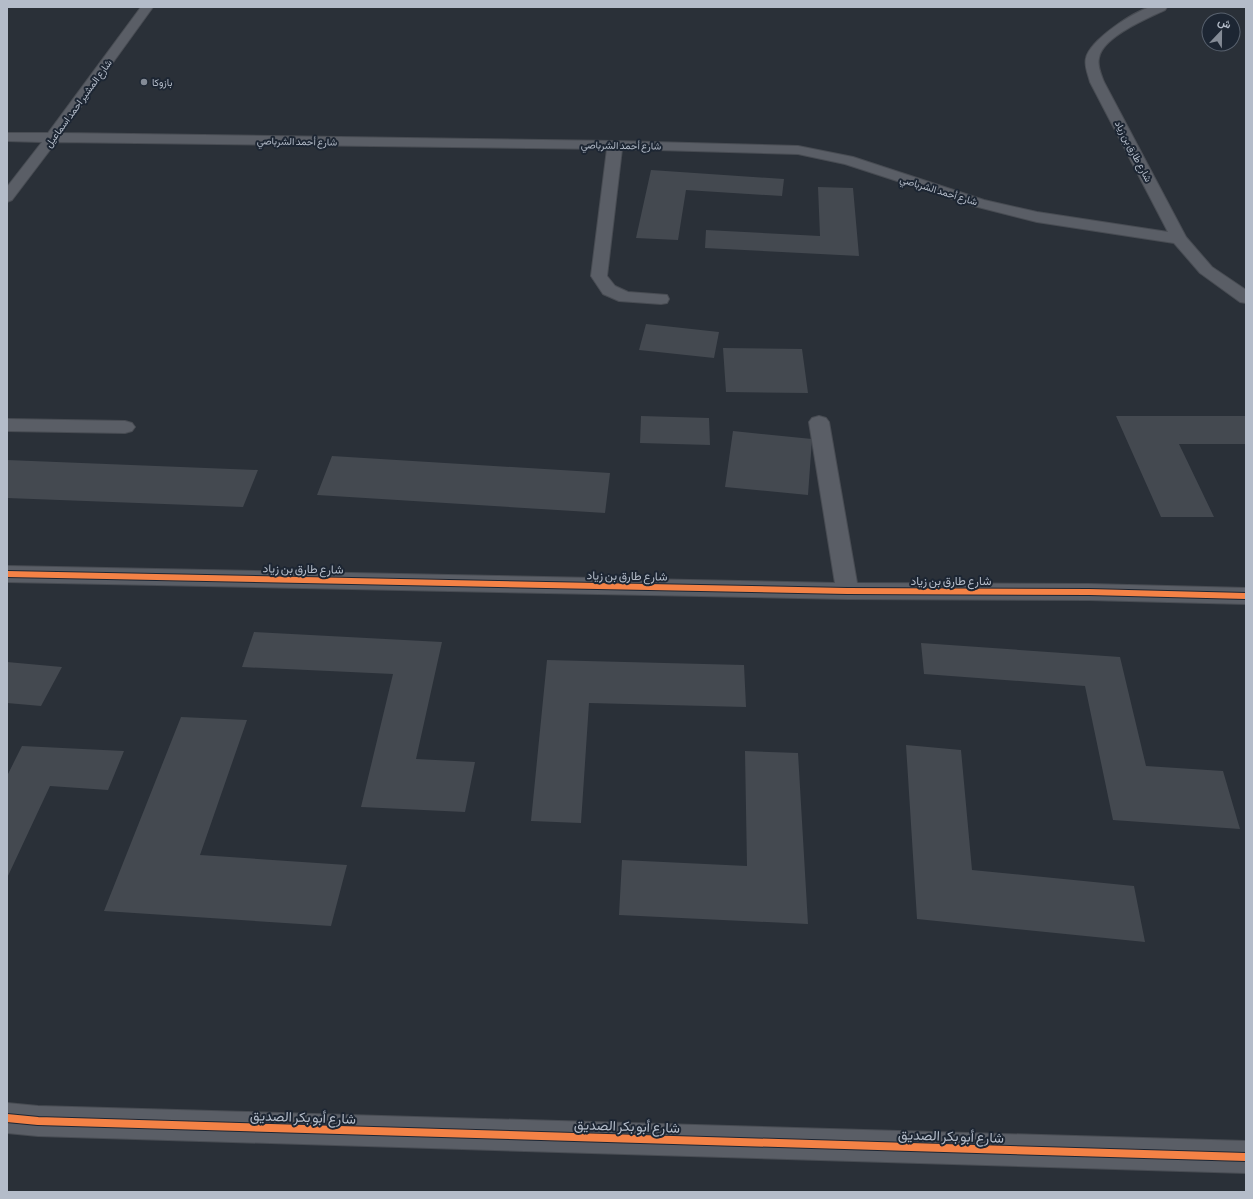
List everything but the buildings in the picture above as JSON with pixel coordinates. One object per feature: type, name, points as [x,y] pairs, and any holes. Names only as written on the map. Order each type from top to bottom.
[{"type":"street","name":"شارع المشير احمد اسماعيل","points":[[7,197],[52,138],[147,7]]},
{"type":"street","name":"شارع طارق بن زياد","points":[[1160,7],[1127,24],[1099,46],[1094,55],[1092,66],[1097,82],[1179,239],[1206,270],[1246,298]]},
{"type":"street","name":"شارع أحمد الشرباصي","points":[[7,138],[615,145],[798,150],[848,160],[956,196],[1036,217],[1179,239]]},
{"type":"street","points":[[615,145],[599,276],[609,290],[625,297],[661,299]]},
{"type":"street","points":[[818,422],[848,591]]},
{"type":"street","points":[[7,425],[125,427]]},
{"type":"street","name":"شارع طارق بن زياد","points":[[7,574],[848,591],[1089,592],[1246,596]]},
{"type":"street","name":"شارع أبو بكر الصديق","points":[[7,1118],[38,1121],[1246,1157]]},
{"type":"cycle path","points":[[7,574],[847,591],[1089,592],[1246,596]]},
{"type":"cycle path","points":[[7,1118],[38,1121],[1246,1157]]},
{"type":"place","name":"بازوكا","points":[[144,82]]}]
